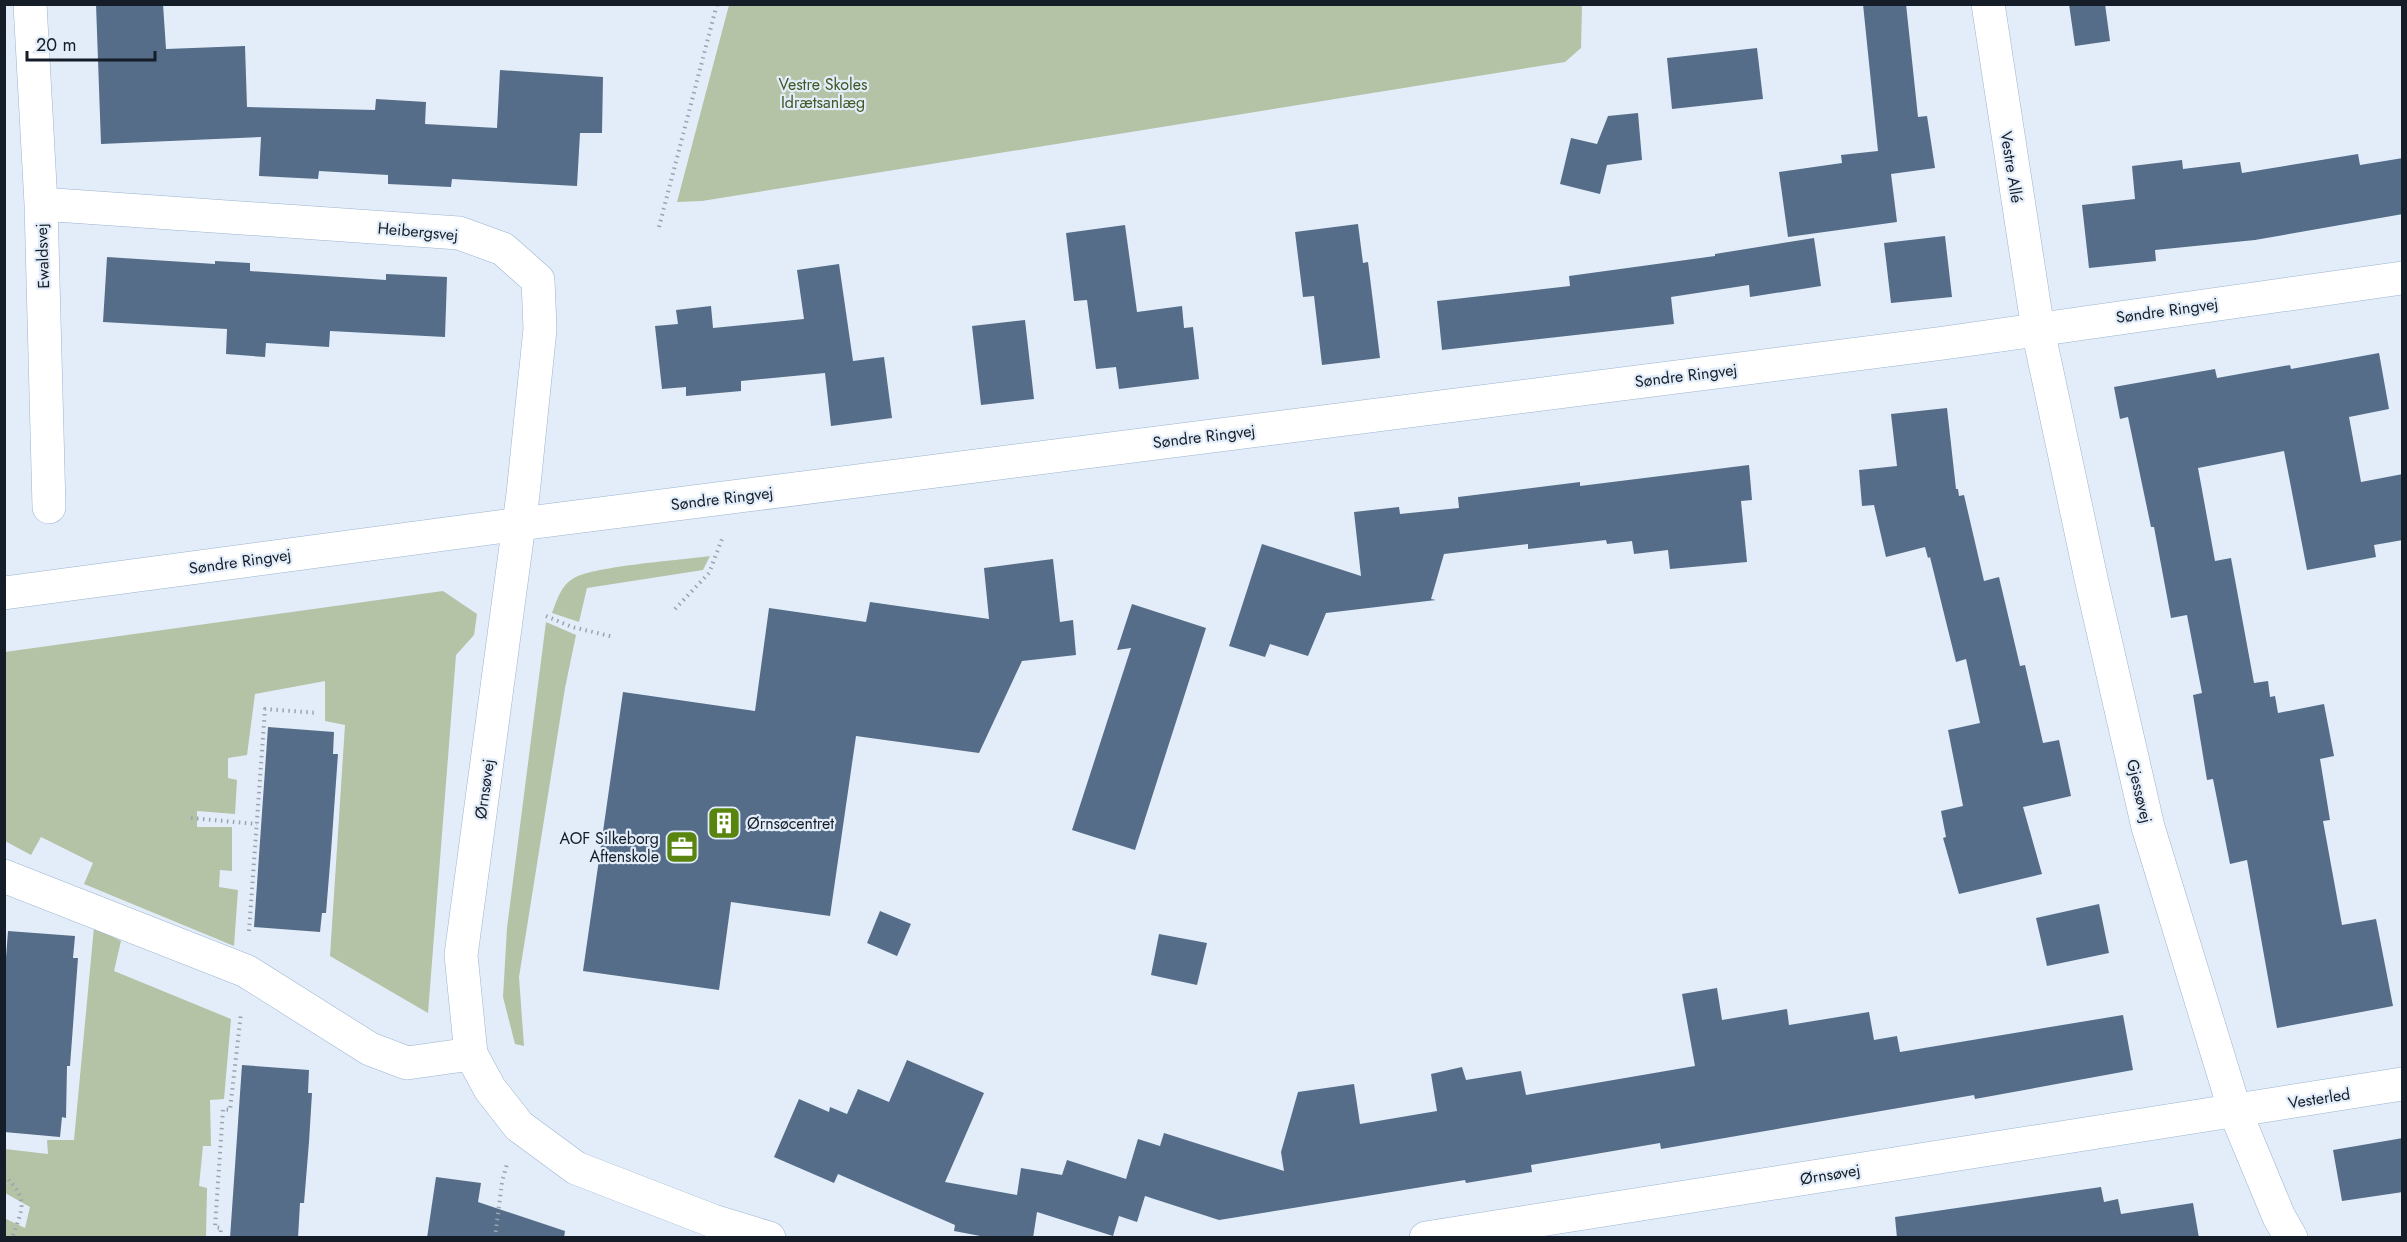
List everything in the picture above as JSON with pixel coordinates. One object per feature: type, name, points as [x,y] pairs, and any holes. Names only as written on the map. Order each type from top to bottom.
[{"type":"street","name":"Ewaldsvej","points":[[30,4],[41,204],[49,507]]},
{"type":"street","name":"Vestre Allé","points":[[1988,4],[2038,330]]},
{"type":"street","name":"Heibergsvej","points":[[41,204],[459,233],[503,249],[538,280],[540,329],[520,524]]},
{"type":"street","name":"Søndre Ringvej","points":[[4,593],[520,524],[2038,330],[2403,278]]},
{"type":"street","name":"Gjessøvej","points":[[2038,330],[2092,583],[2148,827],[2235,1111],[2279,1217],[2291,1238]]},
{"type":"street","name":"Ørnsøvej","points":[[520,524],[461,955],[471,1054],[490,1089],[519,1126],[576,1168],[713,1221],[769,1238]]},
{"type":"street","points":[[4,876],[246,971],[370,1049],[407,1063],[471,1054]]},
{"type":"street","name":"Vesterled","points":[[2235,1111],[2403,1084]]},
{"type":"street","name":"Ørnsøvej","points":[[1426,1238],[2235,1111]]},
{"type":"path","points":[[659,227],[717,4]]},
{"type":"path","points":[[675,609],[709,573],[738,496]]},
{"type":"path","points":[[510,600],[572,627],[614,637]]},
{"type":"path","points":[[220,1238],[221,1228],[215,1227],[223,1109],[230,1110],[246,971],[265,710],[318,713]]},
{"type":"path","points":[[191,818],[257,824]]},
{"type":"path","points":[[495,1238],[502,1182],[519,1126]]},
{"type":"path","points":[[4,1175],[19,1190],[22,1208],[12,1238]]},
{"type":"green space","name":"Vestre Skoles Idrætsanlæg","points":[[729,5],[1582,5],[1581,48],[1565,62],[702,201],[677,202]]},
{"type":"green space","points":[[710,556],[703,570],[587,588],[579,622],[552,613],[566,585],[574,578],[585,574],[619,567]]},
{"type":"green space","points":[[443,591],[477,614],[474,635],[456,655],[428,1013],[330,956],[345,725],[325,721],[325,681],[255,694],[247,755],[228,758],[228,778],[237,780],[235,814],[197,811],[197,827],[232,827],[232,871],[220,870],[219,887],[238,890],[234,946],[84,884],[93,863],[41,837],[31,855],[5,841],[5,652]]},
{"type":"green space","points":[[546,622],[576,635],[565,688],[519,977],[524,1046],[515,1044],[503,997],[507,928]]},
{"type":"green space","points":[[94,927],[121,941],[114,971],[231,1019],[224,1099],[210,1100],[211,1146],[203,1146],[199,1186],[207,1188],[206,1237],[5,1237],[4,1218],[25,1228],[30,1207],[5,1193],[5,1149],[48,1154],[47,1140],[74,1140]]},
{"type":"building","points":[[96,4],[163,4],[166,49],[245,46],[247,107],[375,110],[376,99],[426,102],[425,124],[497,128],[500,70],[603,77],[602,133],[580,133],[577,186],[452,179],[451,187],[388,184],[388,175],[319,171],[318,179],[259,176],[261,137],[101,144]]},
{"type":"building","points":[[1863,4],[1906,4],[1918,117],[1927,116],[1935,168],[1891,174],[1897,222],[1788,237],[1779,172],[1842,163],[1841,155],[1878,151]]},
{"type":"building","points":[[2069,4],[2105,4],[2110,41],[2075,46]]},
{"type":"building","points":[[1757,48],[1763,99],[1672,109],[1667,58]]},
{"type":"building","points":[[1638,113],[1642,160],[1607,165],[1600,194],[1560,184],[1571,138],[1597,144],[1608,116]]},
{"type":"building","points":[[2358,154],[2360,165],[2403,158],[2403,214],[2255,240],[2155,250],[2156,261],[2089,268],[2082,205],[2135,199],[2132,166],[2182,160],[2183,169],[2240,162],[2242,173]]},
{"type":"building","points":[[1358,224],[1363,263],[1368,262],[1380,358],[1322,365],[1314,296],[1303,297],[1295,232]]},
{"type":"building","points":[[1125,225],[1137,312],[1182,306],[1184,328],[1193,327],[1199,379],[1119,389],[1116,367],[1096,369],[1087,300],[1074,301],[1066,233]]},
{"type":"building","points":[[1945,236],[1952,297],[1891,303],[1884,243]]},
{"type":"building","points":[[1814,238],[1821,286],[1750,297],[1749,285],[1671,297],[1674,324],[1442,350],[1437,301],[1570,286],[1569,276],[1715,256],[1715,254]]},
{"type":"building","points":[[107,257],[215,264],[215,261],[250,263],[250,271],[386,280],[386,274],[447,277],[445,337],[330,331],[329,347],[266,343],[265,357],[226,354],[227,329],[103,322]]},
{"type":"building","points":[[839,264],[853,361],[884,357],[892,418],[831,426],[825,373],[741,381],[741,391],[686,396],[686,387],[662,389],[655,326],[678,324],[676,310],[711,306],[713,328],[804,319],[797,270]]},
{"type":"building","points":[[1025,320],[1034,399],[981,405],[972,326]]},
{"type":"building","points":[[2379,353],[2389,409],[2349,417],[2361,482],[2403,474],[2403,540],[2374,545],[2376,557],[2307,570],[2284,451],[2198,468],[2215,561],[2231,558],[2254,683],[2268,681],[2270,697],[2275,696],[2278,713],[2324,704],[2334,756],[2320,759],[2330,820],[2323,821],[2342,925],[2376,919],[2393,1006],[2277,1028],[2247,860],[2230,864],[2213,779],[2207,780],[2193,695],[2202,693],[2187,615],[2171,618],[2154,527],[2151,527],[2128,417],[2120,419],[2114,387],[2215,369],[2217,378],[2290,365],[2291,369]]},
{"type":"building","points":[[1947,408],[1956,489],[1958,489],[1959,496],[1964,495],[1984,581],[1999,577],[2020,666],[2025,665],[2043,743],[2059,740],[2071,796],[2023,807],[2042,874],[1959,894],[1943,838],[1946,837],[1941,811],[1963,806],[1948,730],[1980,723],[1966,659],[1956,662],[1930,557],[1928,558],[1925,547],[1886,557],[1874,505],[1862,506],[1859,470],[1897,466],[1891,414]]},
{"type":"building","points":[[1749,465],[1752,500],[1741,501],[1747,562],[1670,569],[1668,550],[1634,554],[1632,541],[1607,544],[1606,540],[1528,549],[1528,544],[1444,554],[1431,599],[1436,600],[1326,613],[1308,656],[1270,644],[1265,657],[1229,646],[1262,544],[1361,576],[1354,512],[1399,507],[1400,514],[1459,508],[1458,497],[1580,482],[1580,486]]},
{"type":"building","name":"Ørnsøcentret","points":[[1053,559],[1060,622],[1073,620],[1076,655],[1022,661],[979,753],[856,736],[830,916],[731,902],[719,990],[583,971],[623,692],[755,711],[769,608],[866,622],[870,602],[989,619],[984,568]]},
{"type":"building","points":[[1132,604],[1206,628],[1135,850],[1072,830],[1131,648],[1117,650]]},
{"type":"building","points":[[268,727],[334,732],[333,754],[338,754],[326,913],[322,913],[320,932],[254,927]]},
{"type":"building","points":[[2099,904],[2109,953],[2047,966],[2036,918]]},
{"type":"building","points":[[880,911],[911,924],[897,956],[867,943]]},
{"type":"building","points":[[8,931],[75,936],[73,958],[78,958],[70,1066],[67,1066],[66,1118],[62,1117],[60,1137],[4,1132],[4,984]]},
{"type":"building","points":[[1159,934],[1207,943],[1197,985],[1151,975]]},
{"type":"building","points":[[1717,988],[1722,1020],[1787,1009],[1789,1025],[1869,1012],[1874,1040],[1897,1036],[1900,1052],[2123,1015],[2133,1070],[1975,1099],[1974,1095],[1661,1149],[1660,1143],[1531,1165],[1532,1172],[1466,1183],[1465,1180],[1219,1220],[1145,1196],[1137,1222],[1119,1216],[1113,1236],[1037,1212],[1033,1238],[991,1238],[954,1231],[955,1225],[838,1174],[834,1183],[774,1157],[799,1099],[829,1112],[830,1107],[847,1114],[858,1089],[889,1102],[907,1060],[984,1093],[945,1182],[1017,1195],[1021,1168],[1062,1175],[1067,1160],[1126,1179],[1138,1139],[1160,1146],[1164,1133],[1284,1171],[1281,1152],[1298,1092],[1354,1084],[1360,1124],[1437,1111],[1431,1074],[1462,1067],[1466,1080],[1521,1071],[1526,1095],[1695,1066],[1682,994]]},
{"type":"building","points":[[242,1065],[309,1070],[308,1093],[312,1093],[309,1142],[304,1203],[300,1203],[298,1238],[230,1238]]},
{"type":"building","points":[[2403,1138],[2403,1192],[2342,1201],[2333,1150]]},
{"type":"building","points":[[436,1177],[481,1183],[478,1202],[565,1231],[564,1238],[427,1238]]},
{"type":"building","points":[[2101,1187],[2104,1202],[2118,1199],[2121,1214],[2193,1203],[2199,1238],[1897,1238],[1895,1217]]},
{"type":"place","name":"Ørnsøcentret","points":[[724,823]]},
{"type":"place","name":"AOF Silkeborg Aftenskole","points":[[682,847]]}]
